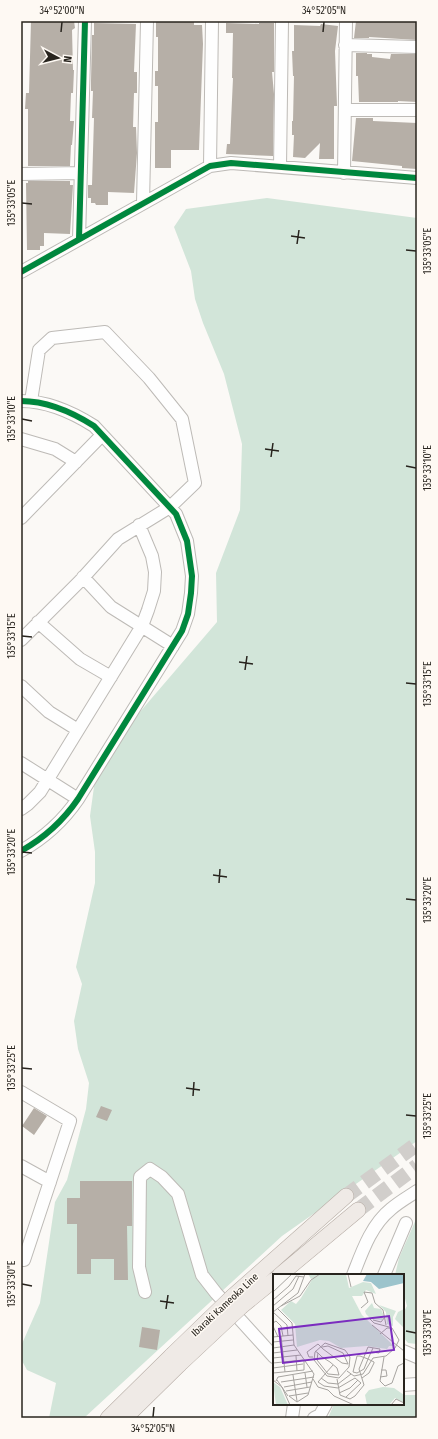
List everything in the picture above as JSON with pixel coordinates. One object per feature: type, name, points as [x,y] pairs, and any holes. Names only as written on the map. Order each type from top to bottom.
[{"type":"main road","name":"Ibaraki Kameoka Line","points":[[108,1418],[176,1360],[346,1196]]},
{"type":"main road","points":[[281,1274],[358,1210]]},
{"type":"main road","name":"Ibaraki Kameoka Line","points":[[238,1301],[273,1281]]},
{"type":"main road","name":"Ibaraki Kameoka Line","points":[[125,1418],[176,1360]]},
{"type":"street","points":[[79,239],[85,21]]},
{"type":"street","points":[[143,203],[147,21]]},
{"type":"street","points":[[210,166],[212,21]]},
{"type":"street","points":[[280,167],[282,21]]},
{"type":"street","points":[[344,173],[346,21]]},
{"type":"street","points":[[345,45],[417,47]]},
{"type":"street","points":[[345,110],[417,110]]},
{"type":"street","points":[[21,272],[210,166],[231,163],[417,178]]},
{"type":"street","points":[[21,174],[81,173]]},
{"type":"street","points":[[21,640],[118,539],[170,507],[195,483],[182,419],[149,378],[105,332],[52,338],[39,350],[26,401],[45,403],[83,419],[94,426],[170,507],[176,514],[187,541],[192,576],[192,593],[188,614],[182,631],[78,799],[70,811],[55,827],[41,838],[21,850]]},
{"type":"street","points":[[21,518],[102,435]]},
{"type":"street","points":[[21,440],[55,449],[76,462]]},
{"type":"street","points":[[21,809],[40,792],[48,780],[142,626],[154,591],[155,572],[152,556],[139,525]]},
{"type":"street","points":[[83,577],[111,607],[173,646]]},
{"type":"street","points":[[38,622],[80,659],[111,677]]},
{"type":"street","points":[[21,686],[49,712],[78,730]]},
{"type":"street","points":[[21,763],[78,799]]},
{"type":"street","points":[[21,1092],[70,1121],[24,1260],[21,1259]]},
{"type":"street","points":[[21,1166],[50,1182]]},
{"type":"street","points":[[145,1292],[139,1268],[140,1177],[150,1169],[162,1177],[178,1194],[202,1275],[273,1356]]},
{"type":"street","points":[[353,1274],[365,1243],[374,1228],[390,1210],[417,1191]]},
{"type":"street","points":[[384,1274],[406,1223]]},
{"type":"street","points":[[404,1351],[417,1357]]},
{"type":"street","points":[[404,1385],[417,1384]]},
{"type":"street","points":[[294,1405],[296,1418]]},
{"type":"street","points":[[314,1418],[320,1415],[325,1405]]},
{"type":"green space","points":[[267,198],[417,218],[417,1141],[282,1236],[84,1418],[49,1418],[56,1383],[27,1370],[21,1359],[21,1346],[40,1303],[55,1202],[67,1180],[86,1109],[89,1083],[78,1049],[74,1021],[82,984],[76,967],[95,883],[95,852],[90,816],[96,772],[115,741],[217,622],[216,573],[240,510],[242,444],[224,374],[203,323],[195,299],[191,271],[174,227],[186,209]]},
{"type":"green space","points":[[417,1217],[417,1344],[408,1343],[404,1338],[404,1311],[407,1306],[404,1295],[404,1274],[395,1274],[399,1258]]},
{"type":"green space","points":[[404,1395],[417,1395],[417,1418],[328,1418],[334,1405],[404,1405]]},
{"type":"building","points":[[31,21],[74,21],[75,28],[72,30],[74,70],[70,121],[74,121],[70,166],[28,166],[28,109],[25,109],[26,93],[29,93]]},
{"type":"building","points":[[194,21],[194,25],[202,25],[203,44],[199,150],[171,150],[171,168],[155,168],[155,122],[158,122],[158,86],[155,86],[155,71],[158,71],[158,37],[156,37],[156,22]]},
{"type":"building","points":[[356,21],[417,21],[417,40],[369,37],[354,38]]},
{"type":"building","points":[[94,23],[136,24],[134,72],[137,72],[137,93],[134,93],[133,127],[136,127],[137,153],[134,193],[108,192],[108,205],[96,205],[95,203],[91,203],[91,198],[88,198],[88,185],[92,185],[94,118],[92,118],[93,91],[91,91],[91,81],[92,35],[94,35]]},
{"type":"building","points":[[226,23],[274,23],[274,72],[272,72],[274,94],[273,156],[226,154],[227,144],[230,144],[233,78],[233,33],[226,33]]},
{"type":"building","points":[[321,24],[338,26],[335,51],[337,106],[334,106],[334,159],[319,159],[320,143],[305,158],[293,157],[294,135],[292,135],[292,121],[294,76],[292,51],[294,51],[294,25],[320,26]]},
{"type":"building","points":[[356,53],[367,53],[372,54],[372,57],[390,59],[391,54],[417,54],[417,102],[359,102],[358,76],[356,76]]},
{"type":"building","points":[[356,118],[373,118],[373,121],[417,123],[417,169],[352,161]]},
{"type":"building","points":[[28,181],[70,181],[70,185],[73,185],[70,234],[44,233],[44,246],[40,246],[40,250],[27,250],[26,183],[28,183]]},
{"type":"building","points":[[101,1106],[112,1110],[107,1121],[96,1117]]},
{"type":"building","points":[[34,1108],[47,1116],[34,1135],[22,1126]]},
{"type":"building","points":[[80,1181],[132,1181],[132,1226],[127,1226],[128,1280],[114,1280],[114,1259],[91,1259],[91,1274],[77,1274],[77,1224],[67,1224],[67,1198],[80,1198]]},
{"type":"building","points":[[142,1327],[160,1330],[157,1350],[139,1347]]},
{"type":"tunnel","points":[[346,1196],[417,1144]]},
{"type":"tunnel","points":[[358,1210],[417,1166]]},
{"type":"cycle path","points":[[79,239],[85,21]]},
{"type":"cycle path","points":[[21,272],[210,166],[231,163],[417,178]]},
{"type":"cycle path","points":[[21,401],[40,403],[59,408],[94,426],[176,514],[187,541],[192,576],[188,614],[182,631],[78,799],[66,815],[52,828],[38,840],[21,851]]}]
